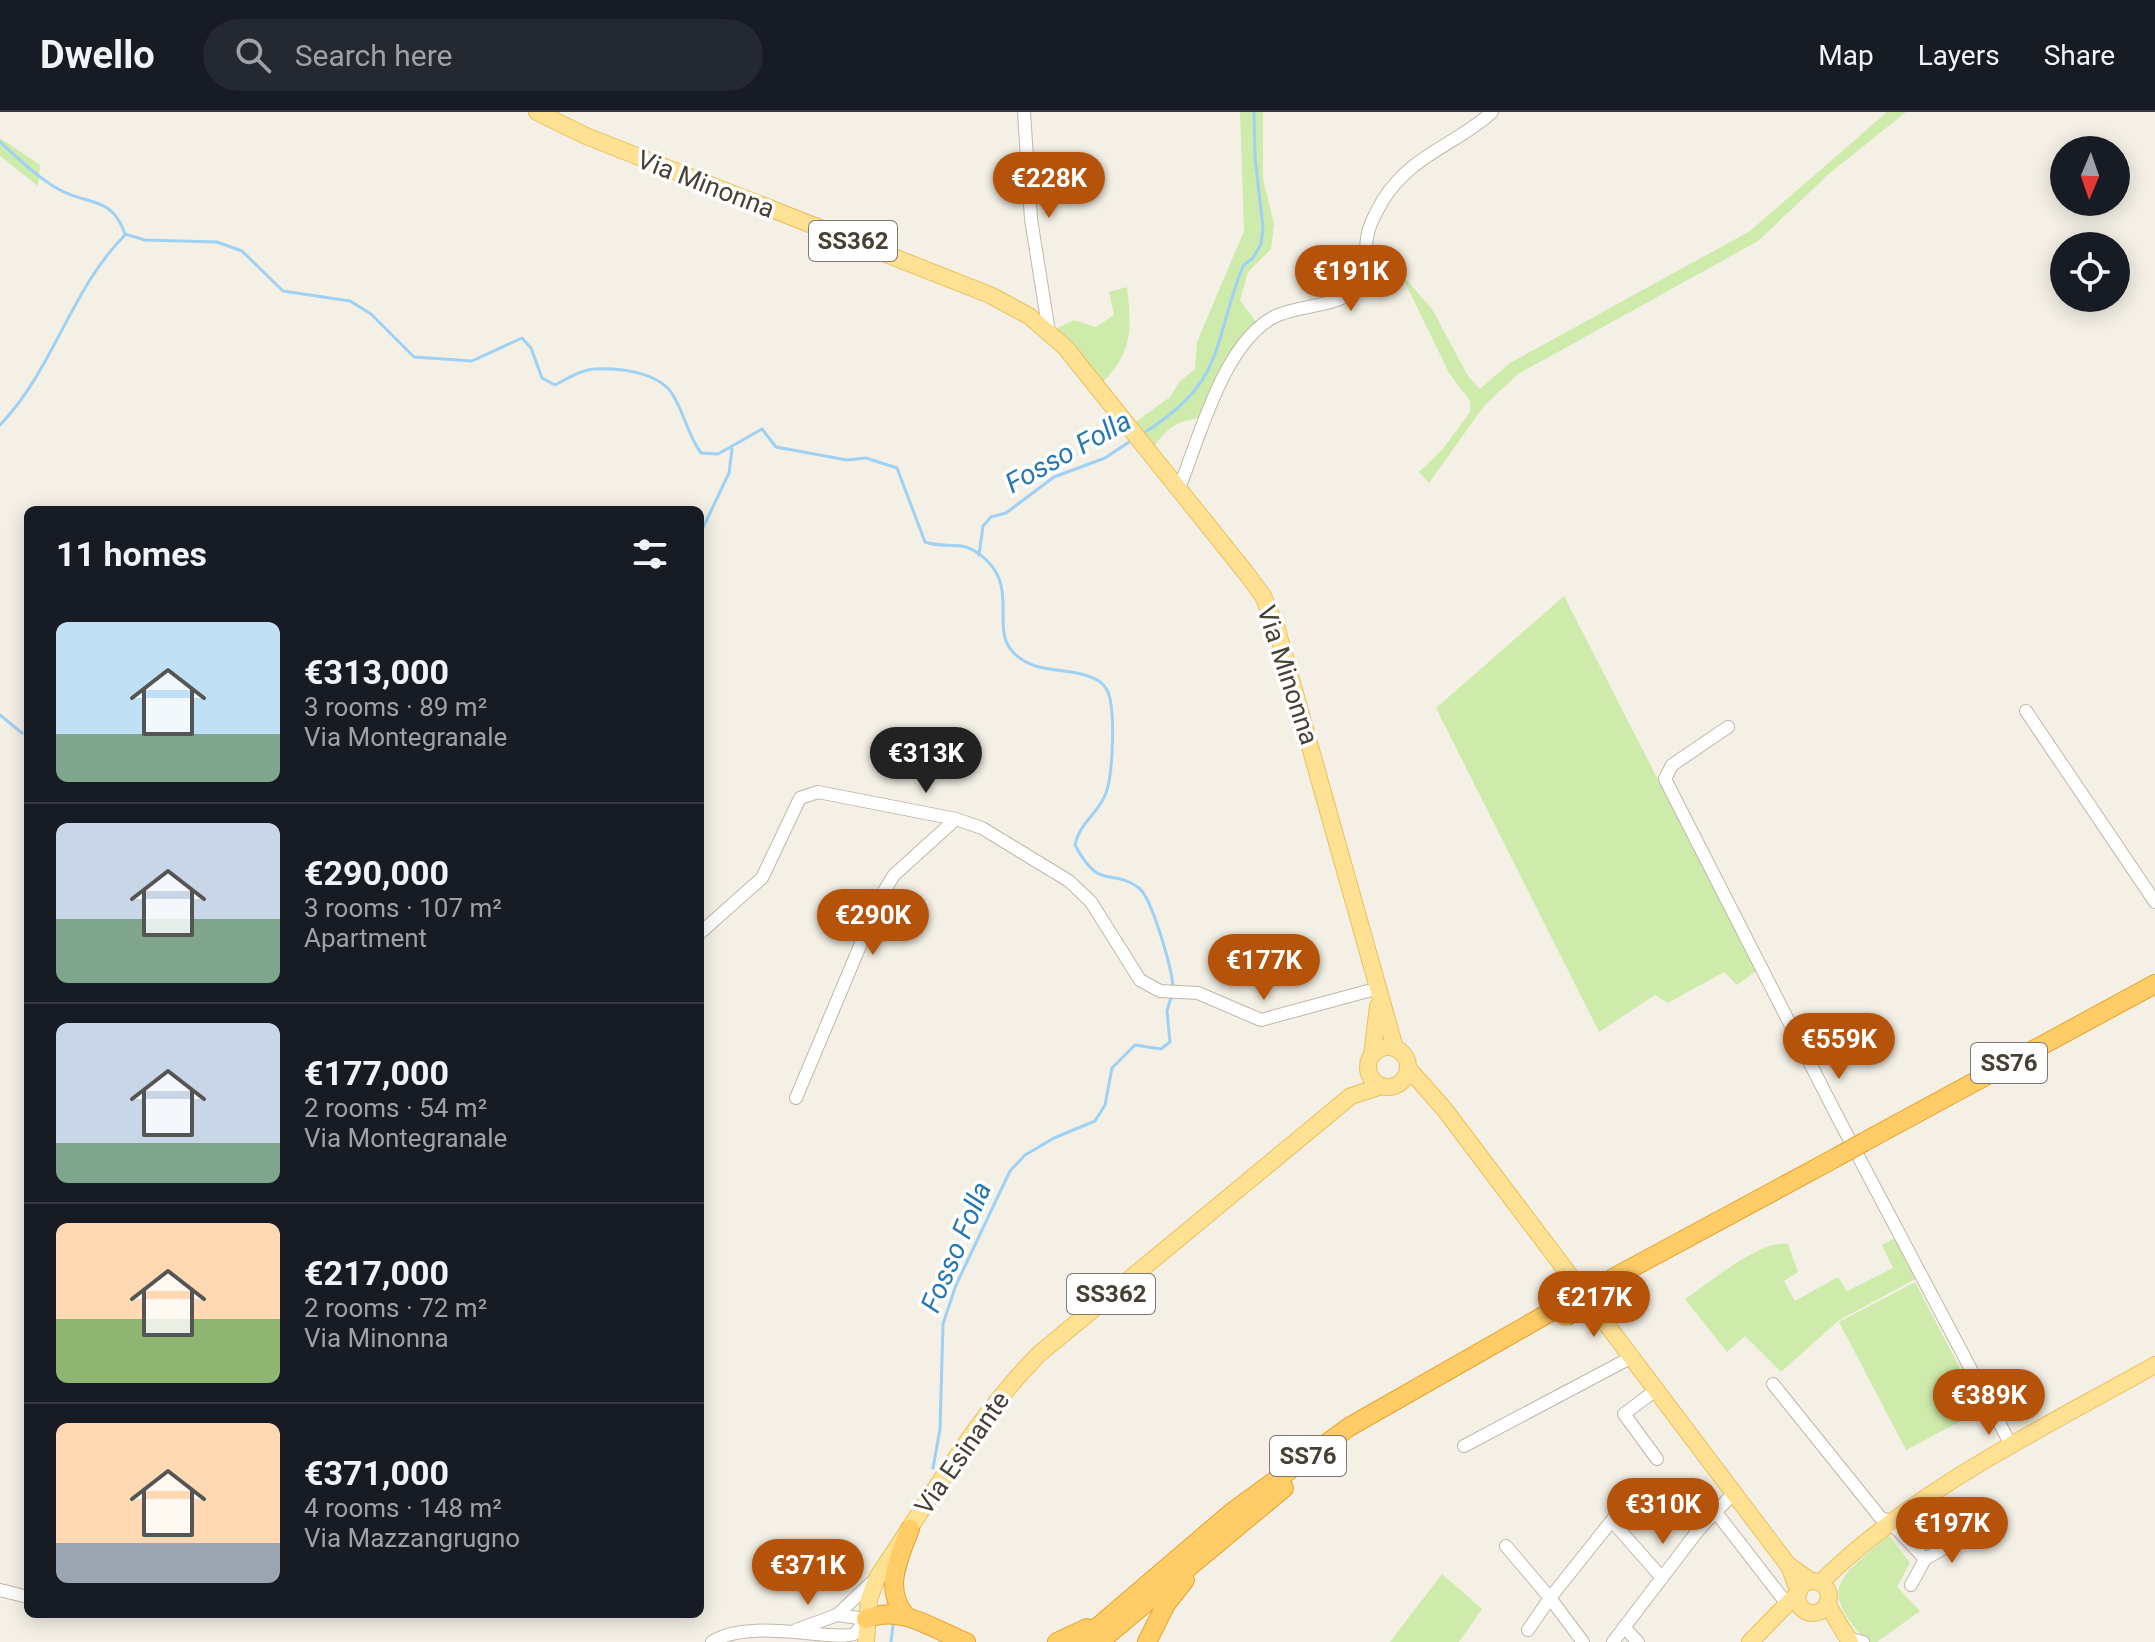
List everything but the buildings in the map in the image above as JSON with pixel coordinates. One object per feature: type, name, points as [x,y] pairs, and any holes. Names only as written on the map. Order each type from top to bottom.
[{"type":"highway","name":"SS76","points":[[1866,1148],[2155,984]]},
{"type":"highway","name":"SS76","points":[[1080,1642],[1232,1512],[1349,1427],[1866,1148],[2155,998]]},
{"type":"highway","name":"SS76","points":[[1099,1642],[1301,1475],[1414,1401],[1563,1311]]},
{"type":"highway","points":[[1147,1642],[1166,1604],[1190,1574],[1301,1475]]},
{"type":"highway","points":[[905,1615],[897,1605],[893,1587],[910,1529]]},
{"type":"highway","points":[[1057,1642],[1114,1612]]},
{"type":"highway","points":[[866,1619],[877,1615],[905,1615],[966,1642]]},
{"type":"main road","name":"Via Minonna","points":[[537,112],[586,136],[990,295],[1029,316],[1049,332],[1180,486],[1263,596],[1276,626],[1395,1048]]},
{"type":"main road","name":"Via Minonna","points":[[1370,1060],[1379,988]]},
{"type":"main road","points":[[1395,1048],[1383,1048],[1370,1060],[1373,1080],[1424,1089]]},
{"type":"main road","name":"SS362","points":[[1395,1048],[1405,1056],[1408,1068]]},
{"type":"main road","name":"Via Esinante","points":[[866,1619],[869,1599],[878,1576],[977,1425],[1039,1354],[1351,1096],[1370,1060]]},
{"type":"main road","points":[[1390,1085],[1408,1068],[1445,1110],[1812,1597],[1853,1641]]},
{"type":"main road","name":"Via Esinante","points":[[1351,1096],[1390,1085]]},
{"type":"main road","points":[[1750,1642],[1812,1597],[1852,1551],[1890,1522],[2155,1365]]},
{"type":"main road","name":"SS362","points":[[866,1619],[866,1642]]},
{"type":"street","points":[[1024,112],[1032,232],[1049,332]]},
{"type":"street","points":[[1180,486],[1229,367],[1242,345],[1277,316],[1341,298],[1356,290],[1363,278],[1368,232],[1383,200],[1403,173],[1492,112]]},
{"type":"street","points":[[2026,711],[2155,902]]},
{"type":"street","points":[[1728,727],[1672,765],[1665,779],[1838,1118],[2012,1447]]},
{"type":"street","points":[[704,929],[762,878],[800,798],[806,793],[818,792],[956,819],[982,828],[1069,881],[1091,902],[1140,980],[1151,989],[1198,993],[1261,1020],[1379,988]]},
{"type":"street","points":[[796,1098],[881,896],[894,875],[956,819]]},
{"type":"street","points":[[1354,995],[1370,1006],[1377,1017]]},
{"type":"street","points":[[1464,1446],[1632,1357]]},
{"type":"street","points":[[1776,1382],[1886,1512],[1890,1522],[1925,1559]]},
{"type":"street","points":[[1656,1390],[1624,1414],[1657,1459]]},
{"type":"street","points":[[1528,1630],[1637,1489]]},
{"type":"street","points":[[1613,1642],[1715,1511],[1733,1494]]},
{"type":"street","points":[[1715,1511],[1812,1597]]},
{"type":"street","points":[[1612,1521],[1662,1578]]},
{"type":"street","points":[[1911,1585],[1925,1559],[1960,1539]]},
{"type":"street","points":[[1506,1546],[1583,1642]]},
{"type":"street","points":[[712,1642],[722,1635],[766,1637],[837,1615],[878,1576]]},
{"type":"street","points":[[0,1590],[24,1596]]},
{"type":"street","points":[[837,1615],[866,1619]]},
{"type":"street","points":[[791,1631],[844,1640],[854,1634],[866,1619]]},
{"type":"street","points":[[1624,1627],[1638,1642]]},
{"type":"green space","points":[[1240,112],[1263,112],[1263,179],[1274,224],[1271,249],[1248,272],[1240,300],[1256,322],[1202,418],[1173,426],[1153,448],[1134,423],[1170,397],[1180,381],[1195,369],[1197,342],[1244,231]]},
{"type":"green space","points":[[1887,112],[1906,112],[1830,173],[1758,241],[1518,374],[1484,406],[1429,483],[1419,472],[1442,450],[1470,412],[1470,401],[1449,373],[1401,274],[1432,309],[1468,376],[1480,389],[1510,363],[1750,231]]},
{"type":"green space","points":[[0,138],[40,165],[38,186],[0,156]]},
{"type":"green space","points":[[1127,287],[1130,315],[1128,339],[1119,361],[1101,384],[1055,329],[1074,320],[1096,327],[1114,315],[1109,292]]},
{"type":"green space","points":[[1564,596],[1756,971],[1737,985],[1724,972],[1668,1003],[1655,995],[1599,1032],[1436,708]]},
{"type":"green space","points":[[1895,1238],[1917,1278],[1838,1321],[1781,1372],[1745,1336],[1727,1352],[1685,1299],[1750,1255],[1777,1244],[1788,1244],[1798,1272],[1784,1281],[1795,1301],[1838,1277],[1847,1291],[1893,1268],[1882,1245]]},
{"type":"green space","points":[[1915,1282],[1982,1410],[1906,1450],[1839,1322]]},
{"type":"green space","points":[[1889,1535],[1910,1563],[1897,1587],[1920,1611],[1877,1642],[1868,1642],[1842,1608],[1839,1595],[1841,1583],[1858,1562]]},
{"type":"green space","points":[[1442,1574],[1482,1609],[1459,1642],[1390,1642]]},
{"type":"waterway","name":"Fosso Folla","points":[[1142,434],[1189,397],[1203,379],[1219,341],[1243,266],[1253,258],[1261,244],[1263,228],[1255,157],[1254,112]]},
{"type":"waterway","points":[[0,142],[52,185],[114,213],[125,234],[145,240],[217,242],[242,251],[283,291],[350,301],[371,314],[414,357],[472,361],[522,338],[531,348],[542,378],[555,385],[591,369],[626,371],[647,376],[664,385],[671,392],[701,453],[718,454],[762,429],[776,447],[847,460],[866,458],[897,468],[925,542],[973,550],[989,562],[998,575],[1006,641],[1013,652],[1039,667],[1094,678],[1107,690],[1112,725],[1108,784],[1103,800],[1081,830],[1075,845],[1091,869],[1129,882],[1144,894],[1160,934],[1173,987]]},
{"type":"waterway","points":[[0,425],[35,379],[90,280],[125,235]]},
{"type":"waterway","name":"Fosso Folla","points":[[979,555],[983,526],[991,517],[1006,513],[1054,477],[1105,458],[1132,440]]},
{"type":"waterway","points":[[704,526],[729,473],[732,449]]},
{"type":"waterway","points":[[0,715],[22,733]]},
{"type":"waterway","name":"Fosso Folla","points":[[933,1468],[940,1429],[943,1324],[956,1285],[1010,1171],[1025,1155],[1054,1138],[1095,1121],[1105,1105],[1112,1068],[1135,1045],[1161,1049],[1170,1042],[1167,1011],[1172,994]]},
{"type":"waterway","points":[[903,1578],[908,1558]]},
{"type":"waterway","points":[[891,1642],[893,1625]]}]
